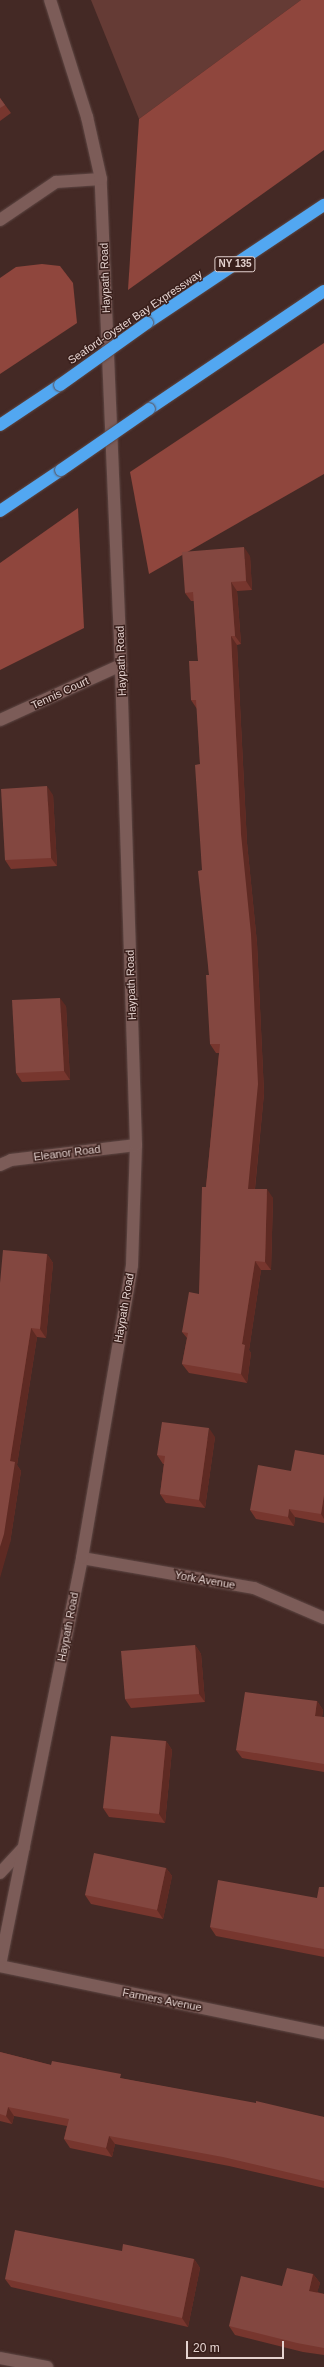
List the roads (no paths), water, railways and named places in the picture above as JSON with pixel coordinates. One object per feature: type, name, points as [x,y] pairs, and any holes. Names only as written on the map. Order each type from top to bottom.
[{"type":"highway","name":"Seaford-Oyster Bay Expressway","points":[[0,425],[60,385],[147,323],[324,205]]},
{"type":"highway","points":[[0,511],[324,291]]},
{"type":"street","name":"Haypath Road","points":[[0,1965],[82,1558],[132,1265],[136,1145],[121,665],[101,179],[87,117],[50,0]]},
{"type":"street","points":[[0,220],[56,182],[101,179]]},
{"type":"street","name":"Tennis Court","points":[[0,720],[121,665]]},
{"type":"street","name":"Eleanor Road","points":[[0,1165],[11,1160],[136,1145]]},
{"type":"street","name":"York Avenue","points":[[82,1558],[254,1588],[324,1618]]},
{"type":"street","points":[[0,1873],[25,1846]]},
{"type":"street","name":"Farmers Avenue","points":[[0,1965],[324,2033]]},
{"type":"street","points":[[0,2358],[47,2367]]}]
